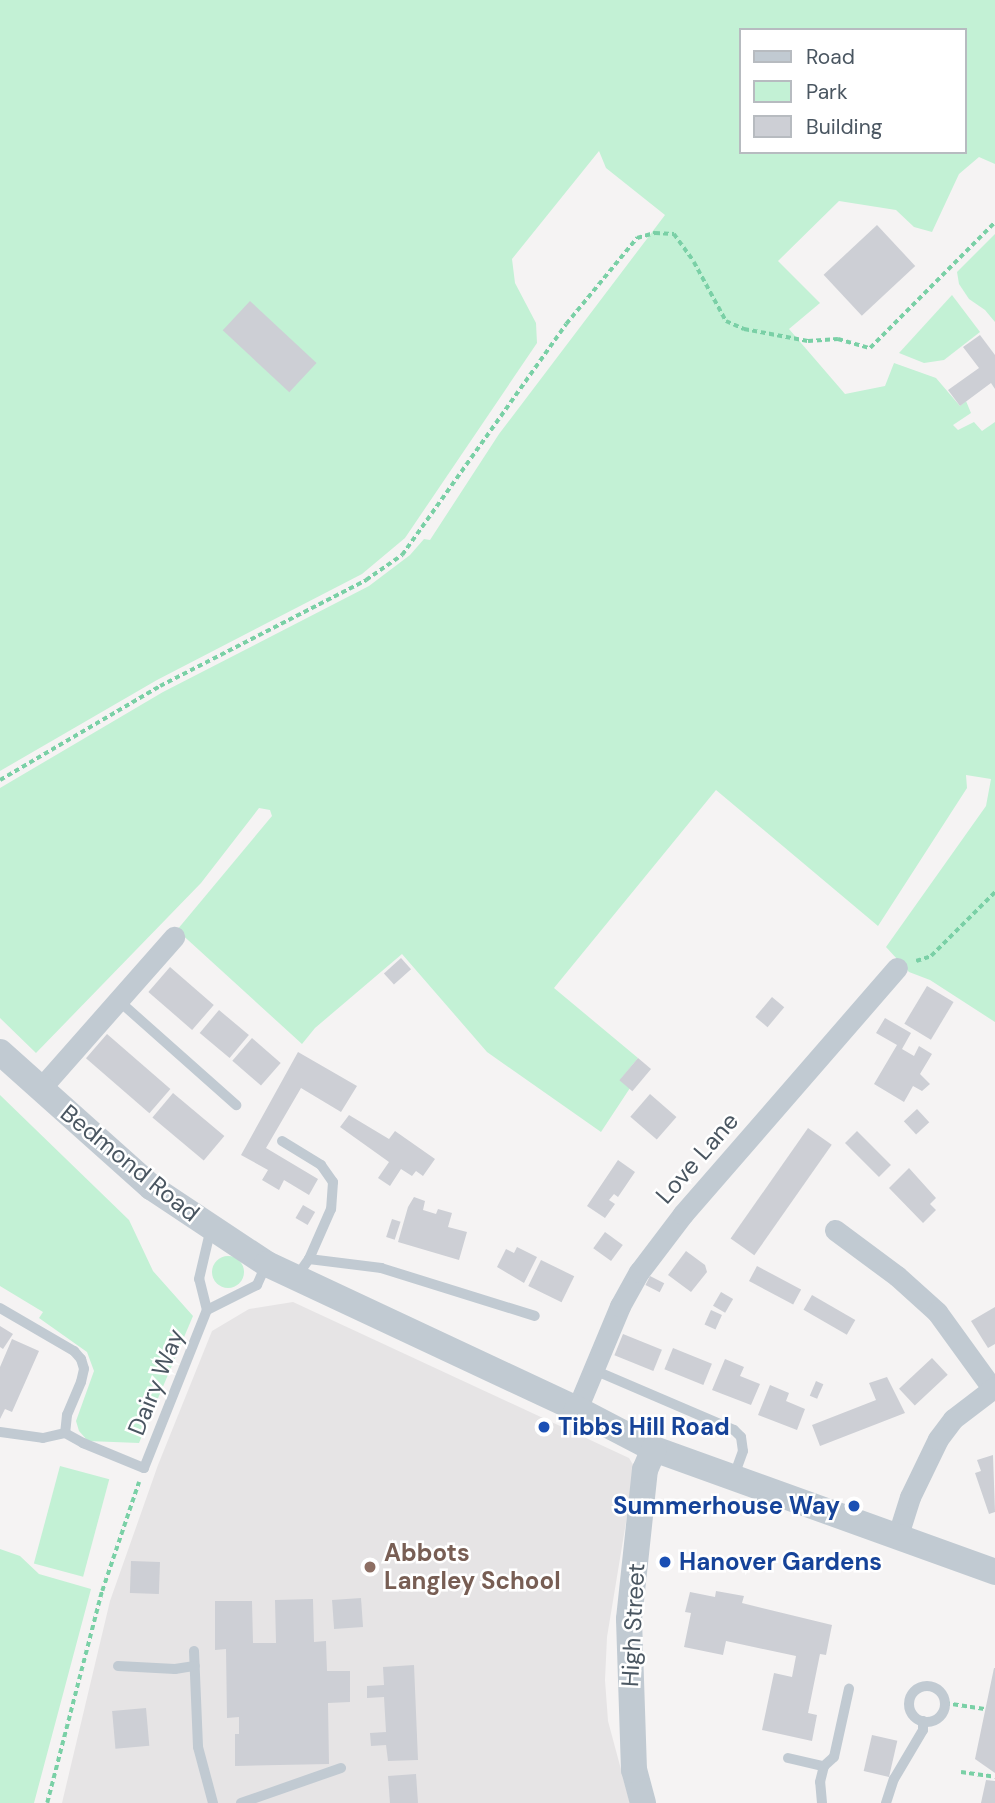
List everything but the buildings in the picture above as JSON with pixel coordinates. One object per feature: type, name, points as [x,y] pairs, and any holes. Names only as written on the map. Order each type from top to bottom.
[{"type":"street","points":[[40,1089],[174,937]]},
{"type":"street","name":"Love Lane","points":[[578,1409],[621,1306],[639,1272],[683,1214],[897,968]]},
{"type":"street","name":"Bedmond Road","points":[[0,1052],[151,1187],[267,1264]]},
{"type":"street","points":[[835,1230],[928,1303],[959,1339],[994,1387],[953,1419],[938,1439],[910,1497],[897,1538]]},
{"type":"street","points":[[267,1264],[303,1269],[654,1449],[995,1572]]},
{"type":"street","name":"High Street","points":[[643,1803],[634,1770],[632,1746],[629,1619],[645,1469],[654,1449]]},
{"type":"lane","points":[[119,1001],[236,1105]]},
{"type":"lane","points":[[282,1141],[321,1164],[333,1182],[331,1209],[303,1269],[381,1268],[535,1316]]},
{"type":"lane","name":"Dairy Way","points":[[0,1432],[43,1438],[65,1433],[144,1468],[207,1310],[199,1279],[211,1228]]},
{"type":"lane","name":"Dairy Way","points":[[207,1310],[257,1285],[267,1264]]},
{"type":"lane","points":[[0,1308],[74,1351],[81,1359],[84,1369],[67,1415],[65,1433]]},
{"type":"lane","points":[[594,1370],[734,1430],[741,1437],[743,1451],[733,1477]]},
{"type":"lane","points":[[194,1651],[198,1747],[213,1803]]},
{"type":"lane","points":[[118,1666],[176,1669],[195,1666]]},
{"type":"lane","points":[[922,1686],[933,1686],[940,1691],[945,1703],[940,1716],[923,1721],[914,1716],[909,1707],[911,1695],[922,1686]]},
{"type":"lane","points":[[822,1803],[820,1782],[824,1766],[834,1757],[849,1689]]},
{"type":"lane","points":[[886,1803],[894,1779],[909,1759],[923,1730],[923,1721]]},
{"type":"lane","points":[[788,1758],[824,1766]]},
{"type":"lane","points":[[241,1803],[341,1768]]},
{"type":"path","points":[[0,780],[160,686],[366,580],[402,555],[566,324],[637,238],[655,233],[674,234],[694,262],[726,321],[744,329],[808,341],[838,338],[870,348],[995,222]]},
{"type":"path","points":[[897,968],[931,956],[995,892]]},
{"type":"path","points":[[47,1803],[102,1591],[144,1468]]},
{"type":"path","points":[[945,1703],[985,1709]]},
{"type":"path","points":[[961,1772],[995,1777]]},
{"type":"shaded area","name":"Abbots Langley School","points":[[293,1302],[629,1458],[635,1468],[607,1637],[605,1680],[608,1721],[630,1803],[62,1803],[110,1601],[158,1465],[212,1331],[249,1309]]},
{"type":"green space","points":[[0,0],[995,0],[995,164],[979,157],[959,174],[932,232],[914,227],[896,210],[839,201],[778,261],[820,303],[789,329],[845,394],[885,386],[894,363],[936,378],[960,406],[966,401],[971,413],[953,425],[958,430],[974,422],[982,431],[995,422],[995,1022],[930,980],[909,972],[886,947],[986,806],[991,779],[966,775],[967,788],[878,926],[716,790],[554,988],[638,1058],[620,1080],[630,1088],[601,1132],[487,1052],[402,954],[315,1028],[302,1044],[177,930],[272,816],[270,810],[259,808],[201,883],[36,1053],[0,1018],[0,788],[163,692],[369,586],[410,555],[424,539],[430,540],[499,434],[665,215],[606,168],[599,151],[512,259],[515,283],[536,323],[537,343],[405,538],[362,574],[157,680],[0,771]]},
{"type":"green space","points":[[995,234],[995,322],[985,310],[969,299],[959,284],[957,272]]},
{"type":"green space","points":[[952,295],[980,332],[944,360],[924,363],[899,353]]},
{"type":"green space","points":[[0,1095],[129,1220],[153,1271],[193,1316],[139,1443],[88,1441],[79,1431],[76,1421],[94,1371],[87,1352],[39,1318],[43,1312],[0,1286]]},
{"type":"green space","points":[[228,1256],[239,1261],[244,1272],[239,1283],[228,1288],[217,1283],[212,1272],[217,1261]]},
{"type":"green space","points":[[60,1466],[109,1479],[83,1577],[34,1564]]},
{"type":"green space","points":[[0,1549],[20,1556],[39,1574],[91,1589],[34,1803],[0,1803]]},
{"type":"place","name":"Tibbs Hill Road","points":[[544,1427]]},
{"type":"place","name":"Summerhouse Way","points":[[854,1506]]},
{"type":"place","name":"Hanover Gardens","points":[[665,1562]]},
{"type":"place","name":"Abbots Langley School","points":[[370,1567]]}]
